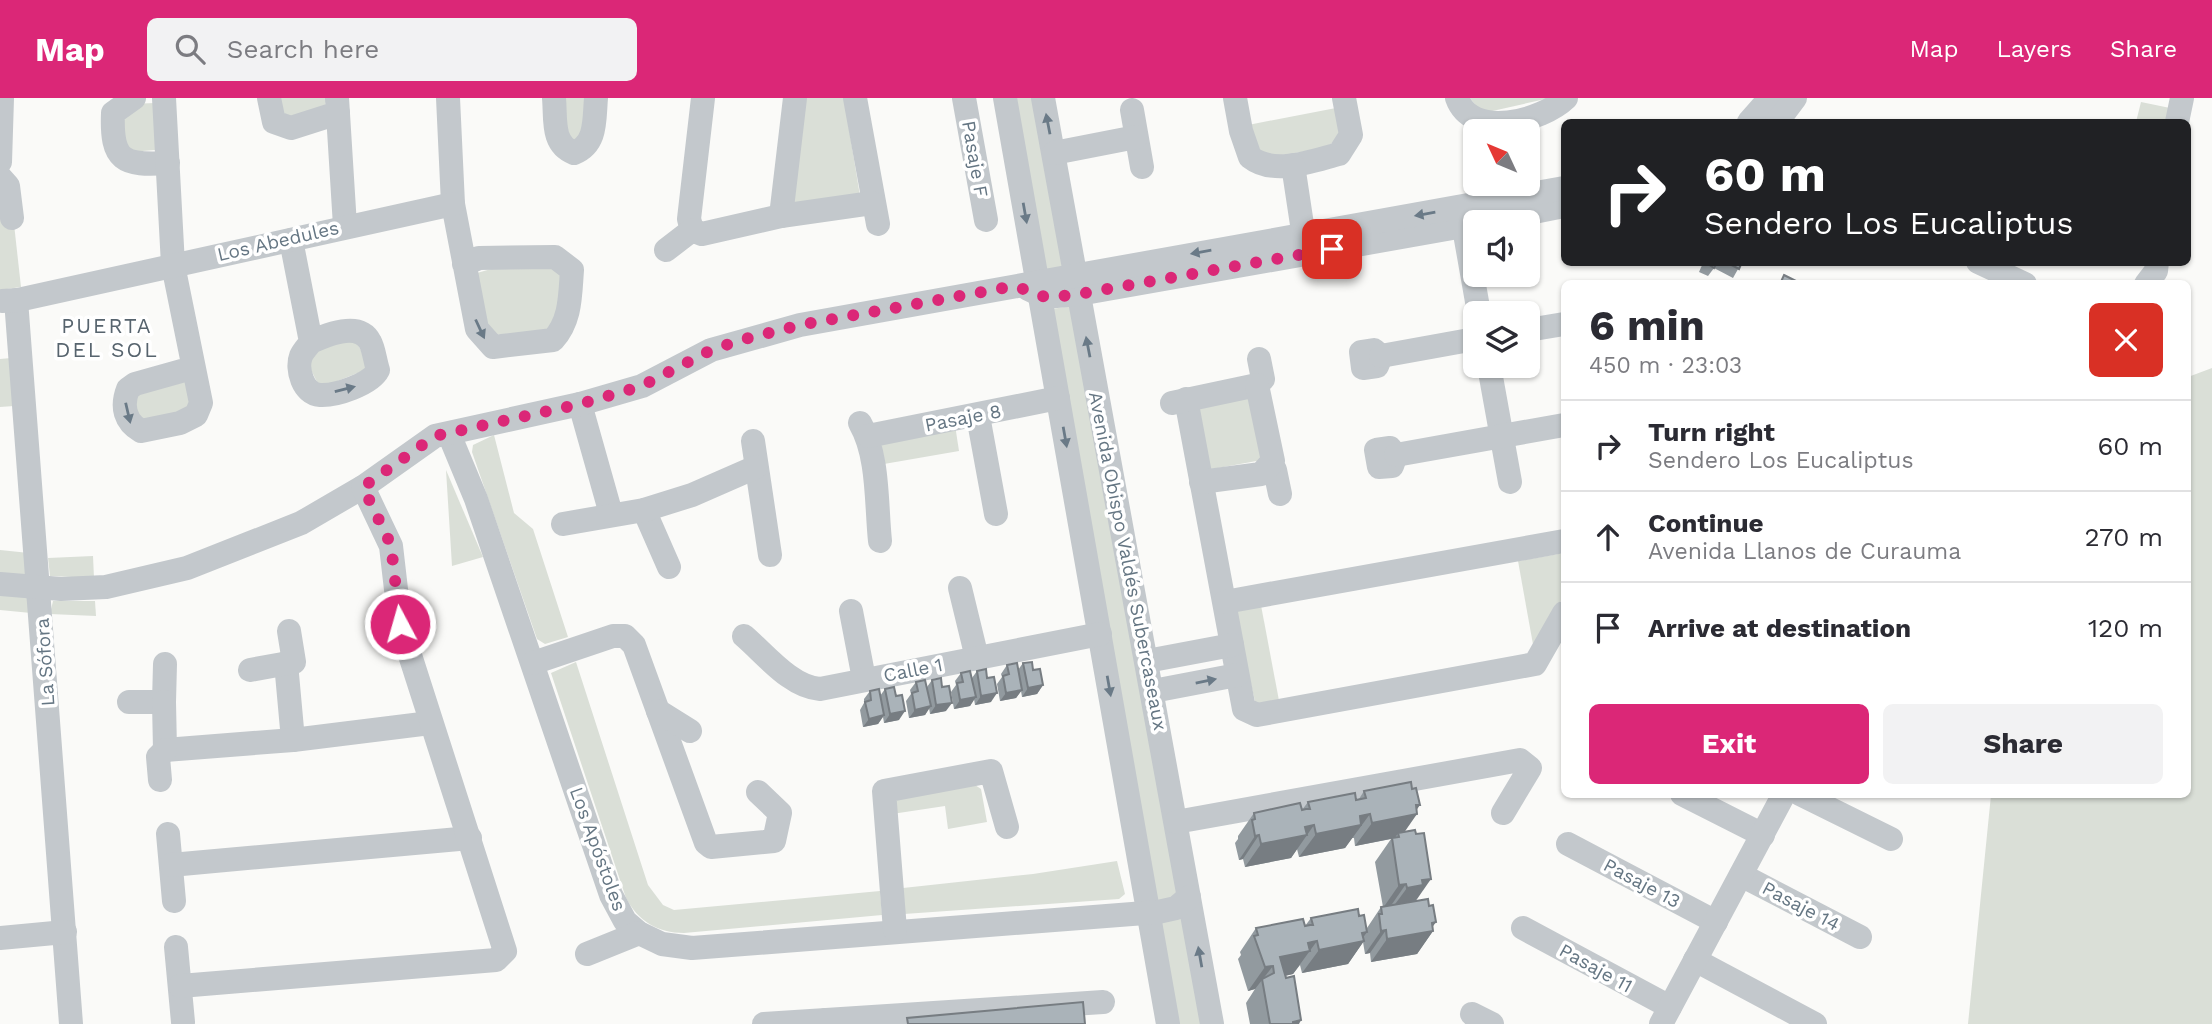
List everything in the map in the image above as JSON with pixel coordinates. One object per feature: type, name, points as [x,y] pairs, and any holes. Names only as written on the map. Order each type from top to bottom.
[{"type":"street","points":[[2,98],[0,163],[8,186],[12,218]]},
{"type":"street","points":[[134,98],[113,113],[114,147],[121,158],[137,165],[168,163]]},
{"type":"street","points":[[164,98],[173,265],[192,368]]},
{"type":"street","points":[[269,98],[274,122],[291,128],[337,106],[345,226]]},
{"type":"street","points":[[448,98],[453,204],[464,264],[477,329],[493,347],[553,340],[562,330],[568,317],[572,270],[565,262],[555,257],[479,258],[464,264]]},
{"type":"street","points":[[554,98],[558,140],[564,149],[574,153],[586,148],[591,140],[596,98]]},
{"type":"street","points":[[692,230],[689,219],[703,98]]},
{"type":"street","points":[[781,216],[795,98]]},
{"type":"street","points":[[692,230],[702,234],[781,216],[875,213],[855,98]]},
{"type":"street","name":"Pasaje F","points":[[964,98],[986,220]]},
{"type":"street","name":"Avenida Obispo Valdés Subercaseaux","points":[[1005,98],[1033,287],[1058,398],[1168,1024]]},
{"type":"street","name":"Avenida Obispo Valdés Subercaseaux","points":[[1043,98],[1212,1024]]},
{"type":"street","points":[[1235,98],[1241,131],[1250,157],[1268,166],[1293,165],[1339,154],[1351,135],[1344,98]]},
{"type":"street","points":[[1457,98],[1468,114],[1476,119]]},
{"type":"street","points":[[1531,119],[1555,109],[1566,98]]},
{"type":"street","points":[[1765,116],[1795,98]]},
{"type":"street","points":[[2178,119],[2181,98]]},
{"type":"street","points":[[1132,110],[1142,167]]},
{"type":"street","points":[[1054,153],[1136,137]]},
{"type":"street","points":[[1293,165],[1305,244]]},
{"type":"street","points":[[1494,210],[1522,198],[1561,189]]},
{"type":"street","points":[[1522,198],[1561,205]]},
{"type":"street","name":"Los Abedules","points":[[8,301],[453,204]]},
{"type":"street","points":[[0,584],[106,587],[187,568],[300,523],[363,487],[435,436],[580,404],[642,386],[711,350],[800,325],[1033,287],[1077,284],[1305,244],[1463,221]]},
{"type":"street","points":[[666,250],[692,230]]},
{"type":"street","points":[[291,240],[311,342]]},
{"type":"street","points":[[1987,266],[2016,280]]},
{"type":"street","name":"La Sófora","points":[[8,301],[38,587],[71,1024]]},
{"type":"street","points":[[1540,328],[1561,324]]},
{"type":"street","points":[[1381,356],[1463,341]]},
{"type":"street","points":[[1259,359],[1263,379],[1257,385],[1179,401],[1202,482],[1244,709],[1257,715],[1535,664],[1561,617]]},
{"type":"street","points":[[1491,378],[1510,482]]},
{"type":"street","points":[[1202,482],[1261,474],[1273,461],[1257,385]]},
{"type":"street","name":"Pasaje 8","points":[[880,541],[864,430],[978,416],[1058,398]]},
{"type":"street","points":[[580,404],[611,514]]},
{"type":"street","points":[[978,416],[996,514]]},
{"type":"street","points":[[1396,455],[1561,426]]},
{"type":"street","name":"Los Apóstoles","points":[[449,434],[476,499],[611,895],[625,921],[639,933],[662,944],[692,948],[1173,909],[1189,897]]},
{"type":"street","points":[[753,442],[771,555]]},
{"type":"street","points":[[1269,466],[1275,470],[1280,494]]},
{"type":"street","points":[[563,524],[644,510],[692,495],[756,467]]},
{"type":"street","points":[[180,986],[496,960],[505,951],[400,624],[391,545],[363,487]]},
{"type":"street","points":[[644,510],[668,567]]},
{"type":"street","points":[[1225,602],[1561,542]]},
{"type":"street","points":[[960,588],[976,658]]},
{"type":"street","points":[[851,611],[864,679]]},
{"type":"street","points":[[250,670],[294,662],[289,631]]},
{"type":"street","name":"Calle 1","points":[[744,636],[807,688],[820,689],[1100,634]]},
{"type":"street","points":[[533,663],[612,636],[625,636],[634,645],[706,842],[711,847],[774,841],[780,813],[758,792]]},
{"type":"street","points":[[1147,660],[1232,645]]},
{"type":"street","points":[[286,663],[293,740]]},
{"type":"street","points":[[165,664],[165,750]]},
{"type":"street","points":[[1153,691],[1237,675]]},
{"type":"street","points":[[129,702],[164,702]]},
{"type":"street","points":[[658,712],[690,731]]},
{"type":"street","points":[[160,780],[158,757],[165,750],[293,740],[430,723]]},
{"type":"street","points":[[1176,822],[1520,760],[1530,768],[1503,813]]},
{"type":"street","points":[[895,930],[884,791],[991,771],[1007,827]]},
{"type":"street","points":[[1690,798],[1763,835]]},
{"type":"street","points":[[1666,1016],[1782,798]]},
{"type":"street","points":[[1808,798],[1891,839]]},
{"type":"street","points":[[168,834],[174,901]]},
{"type":"street","points":[[171,865],[470,838]]},
{"type":"street","name":"Pasaje 13","points":[[1568,844],[1716,922]]},
{"type":"street","name":"Pasaje 14","points":[[1741,875],[1860,937]]},
{"type":"street","name":"Pasaje 11","points":[[1523,928],[1666,1016]]},
{"type":"street","points":[[0,938],[65,932]]},
{"type":"street","points":[[587,954],[639,933]]},
{"type":"street","points":[[176,947],[183,1023]]},
{"type":"street","points":[[1695,960],[1815,1024]]},
{"type":"street","points":[[778,1023],[872,1020],[1103,1002]]},
{"type":"shaded area","points":[[277,98],[327,98],[324,109],[295,118],[278,111]]},
{"type":"shaded area","points":[[560,98],[590,98],[585,134],[572,146]]},
{"type":"shaded area","points":[[804,98],[844,98],[860,196],[790,204]]},
{"type":"shaded area","points":[[1014,98],[1033,98],[1065,269],[1045,272]]},
{"type":"shaded area","points":[[1470,98],[1550,98],[1488,112],[1480,111]]},
{"type":"shaded area","points":[[2141,102],[2170,108],[2168,119],[2137,119]]},
{"type":"shaded area","points":[[155,103],[155,150],[130,152],[119,138],[129,104]]},
{"type":"shaded area","points":[[1336,108],[1340,130],[1336,141],[1322,149],[1268,157],[1262,155],[1248,125]]},
{"type":"shaded area","points":[[0,190],[14,224],[21,287],[0,290]]},
{"type":"shaded area","points":[[554,265],[563,274],[560,321],[546,332],[487,335],[477,273],[491,269]]},
{"type":"shaded area","points":[[1071,306],[1201,1024],[1179,1024],[1052,309]]},
{"type":"shaded area","points":[[355,339],[370,368],[320,388],[307,362],[313,351]]},
{"type":"shaded area","points":[[11,358],[14,406],[0,407],[0,359]]},
{"type":"shaded area","points":[[2212,368],[2212,1024],[1968,1024],[1991,798],[2191,798],[2191,376]]},
{"type":"shaded area","points":[[183,376],[190,383],[189,413],[142,423],[133,417],[136,388]]},
{"type":"shaded area","points":[[1249,397],[1262,460],[1207,470],[1197,403]]},
{"type":"shaded area","points":[[955,425],[959,451],[884,464],[880,438]]},
{"type":"shaded area","points":[[494,435],[514,513],[533,529],[568,637],[545,644],[537,639],[472,452],[473,445]]},
{"type":"shaded area","points":[[446,470],[483,557],[452,566]]},
{"type":"shaded area","points":[[0,550],[29,553],[29,574],[0,574]]},
{"type":"shaded area","points":[[1561,554],[1561,600],[1534,650],[1518,561]]},
{"type":"shaded area","points":[[93,556],[94,578],[50,576],[48,558]]},
{"type":"shaded area","points":[[0,590],[27,592],[31,613],[0,610]]},
{"type":"shaded area","points":[[1260,600],[1280,706],[1257,710],[1233,606]]},
{"type":"shaded area","points":[[53,601],[95,601],[96,616],[50,614]]},
{"type":"shaded area","points":[[576,662],[648,885],[663,905],[674,910],[880,891],[882,915],[684,933],[657,928],[643,919],[626,898],[551,673]]},
{"type":"shaded area","points":[[975,785],[981,789],[987,822],[948,829],[945,806],[892,814],[896,799]]},
{"type":"shaded area","points":[[1117,861],[1125,894],[1119,899],[904,914],[903,888],[1033,874]]},
{"type":"building","points":[[1032,662],[1033,670],[1040,669],[1043,685],[1028,688],[1023,663]]},
{"type":"building","points":[[1017,663],[1022,690],[1006,693],[1003,676],[1009,674],[1007,665]]},
{"type":"building","points":[[986,669],[987,678],[994,677],[997,693],[981,696],[977,671]]},
{"type":"building","points":[[970,671],[976,697],[960,700],[957,683],[963,682],[961,673]]},
{"type":"building","points":[[941,678],[942,687],[949,686],[952,703],[936,705],[932,680]]},
{"type":"building","points":[[925,680],[931,706],[915,710],[912,693],[918,691],[916,682]]},
{"type":"building","points":[[894,687],[896,696],[902,695],[905,711],[890,714],[885,689]]},
{"type":"building","points":[[879,689],[884,715],[869,719],[865,702],[871,700],[870,691]]},
{"type":"building","points":[[1411,782],[1412,789],[1416,788],[1420,805],[1416,805],[1417,814],[1372,823],[1370,814],[1360,816],[1361,825],[1316,834],[1314,825],[1305,827],[1307,835],[1261,844],[1259,835],[1255,836],[1252,820],[1255,819],[1254,813],[1300,803],[1302,810],[1310,809],[1308,802],[1355,793],[1356,800],[1366,798],[1364,791]]},
{"type":"building","points":[[1415,830],[1416,834],[1424,833],[1431,879],[1422,880],[1423,885],[1407,888],[1406,884],[1399,885],[1392,838],[1399,837],[1398,833]]},
{"type":"building","points":[[1428,899],[1429,906],[1433,905],[1436,922],[1432,923],[1433,931],[1387,939],[1386,930],[1381,931],[1381,907]]},
{"type":"building","points":[[1358,909],[1359,916],[1364,915],[1367,932],[1362,933],[1364,941],[1319,950],[1317,941],[1308,943],[1310,951],[1280,957],[1286,978],[1294,976],[1301,1020],[1293,1024],[1270,1024],[1262,979],[1274,973],[1273,966],[1265,967],[1254,936],[1258,935],[1256,928],[1303,919],[1305,926],[1313,925],[1311,918]]},
{"type":"building","points":[[1083,1002],[1085,1024],[908,1024],[907,1018]]},
{"type":"district","name":"PUERTA DEL SOL","points":[[107,337]]},
{"type":"route","points":[[400,624],[391,545],[363,487],[435,436],[580,404],[642,386],[711,350],[800,325],[900,309],[1015,286],[1021,286],[1040,296],[1062,297],[1332,249]]}]
